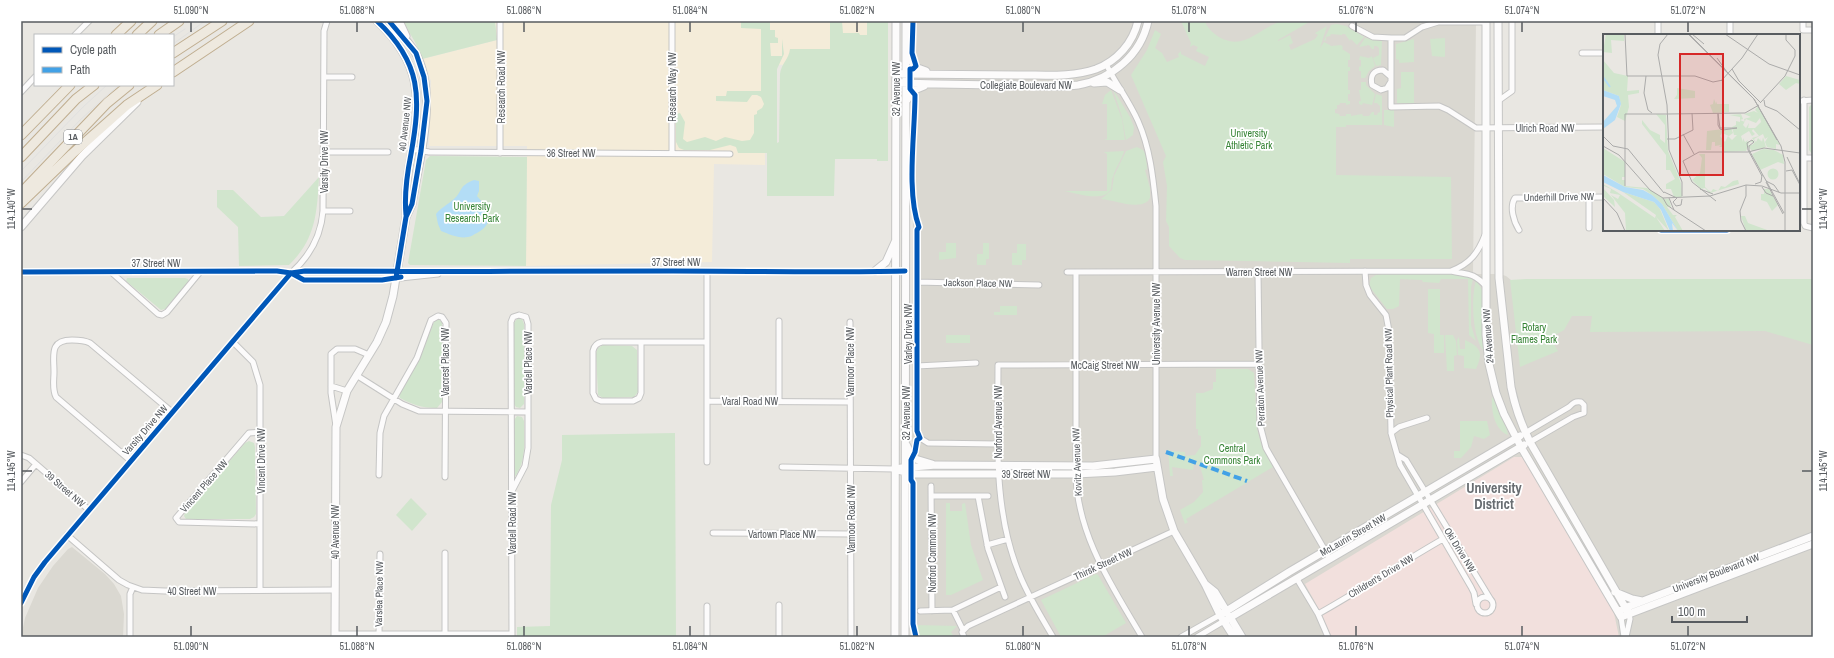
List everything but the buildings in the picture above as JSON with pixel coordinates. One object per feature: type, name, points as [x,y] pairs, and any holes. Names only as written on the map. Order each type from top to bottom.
[{"type":"highway","points":[[117,34],[131,21]]},
{"type":"highway","points":[[138,34],[152,21]]},
{"type":"highway","points":[[160,34],[179,21]]},
{"type":"highway","points":[[174,52],[222,21]]},
{"type":"highway","points":[[174,71],[249,21]]},
{"type":"highway","points":[[21,135],[69,86]]},
{"type":"highway","points":[[76,100],[85,86]]},
{"type":"highway","name":"1A","points":[[21,157],[76,100],[93,86]]},
{"type":"highway","name":"1A","points":[[21,193],[107,103],[128,86]]},
{"type":"highway","points":[[21,203],[122,110],[156,86]]},
{"type":"street","points":[[76,34],[89,21]]},
{"type":"street","name":"Varsity Drive NW","points":[[21,604],[23,591],[45,562],[306,257],[316,241],[324,211],[324,32],[327,21]]},
{"type":"street","name":"40 Avenue NW","points":[[389,21],[409,43],[420,65],[426,89],[426,114],[421,151],[412,204],[406,216]]},
{"type":"street","points":[[399,21],[409,43]]},
{"type":"street","name":"Research Road NW","points":[[500,21],[500,153]]},
{"type":"street","name":"Research Way NW","points":[[672,21],[672,153]]},
{"type":"street","name":"32 Avenue NW","points":[[895,637],[897,238],[896,21]]},
{"type":"street","name":"32 Avenue NW","points":[[905,637],[906,21]]},
{"type":"street","name":"Collegiate Boulevard NW","points":[[896,74],[1069,74],[1090,71],[1117,57],[1126,47],[1134,34],[1138,21]]},
{"type":"street","name":"Collegiate Boulevard NW","points":[[896,83],[932,85],[1058,86],[1084,83],[1110,73],[1124,64],[1143,38],[1148,21]]},
{"type":"street","name":"24 Avenue NW","points":[[1486,21],[1486,335],[1489,364],[1496,393],[1504,414],[1516,438],[1623,612]]},
{"type":"street","points":[[1352,26],[1373,38],[1405,38],[1422,27],[1438,22],[1498,21]]},
{"type":"street","name":"24 Avenue NW","points":[[1498,21],[1499,279],[1511,387],[1519,420],[1525,433],[1615,592],[1623,612]]},
{"type":"street","points":[[1498,101],[1512,92],[1512,21]]},
{"type":"street","points":[[1658,21],[1658,34]]},
{"type":"street","points":[[1730,21],[1730,34]]},
{"type":"street","points":[[1803,21],[1803,30],[1813,30]]},
{"type":"street","name":"40 Avenue NW","points":[[336,427],[347,391],[369,355],[386,322],[406,216],[405,195],[418,105],[415,80],[406,57],[380,22]]},
{"type":"street","points":[[1390,76],[1383,70],[1377,70],[1371,79],[1372,85],[1381,90],[1387,88],[1391,82],[1391,38]]},
{"type":"street","points":[[906,48],[915,67],[921,70],[940,74]]},
{"type":"street","points":[[1582,53],[1603,52]]},
{"type":"street","name":"University Avenue NW","points":[[1106,64],[1139,124],[1151,162],[1156,206],[1156,463],[1163,499],[1174,531],[1205,584],[1215,592],[1234,637]]},
{"type":"street","points":[[324,77],[352,77]]},
{"type":"street","points":[[21,92],[34,78]]},
{"type":"street","points":[[1084,83],[1105,82],[1120,90]]},
{"type":"street","name":"Ulrich Road NW","points":[[1391,82],[1391,107],[1439,106],[1476,128],[1603,128]]},
{"type":"street","points":[[906,104],[912,91],[919,87],[932,85]]},
{"type":"street","points":[[21,227],[87,151],[148,92]]},
{"type":"street","points":[[1813,100],[1802,101],[1804,223],[1805,226],[1813,228]]},
{"type":"street","name":"36 Street NW","points":[[412,149],[421,151],[500,153],[730,154]]},
{"type":"street","points":[[324,152],[388,152]]},
{"type":"street","points":[[1804,158],[1813,158]]},
{"type":"street","points":[[1589,197],[1589,228]]},
{"type":"street","name":"Underhill Drive NW","points":[[1519,230],[1514,222],[1512,202],[1515,198],[1603,197]]},
{"type":"street","points":[[324,211],[350,211]]},
{"type":"street","name":"Varley Drive NW","points":[[917,230],[917,431],[920,438],[928,443],[998,444]]},
{"type":"street","name":"Warren Street NW","points":[[1451,271],[1462,267],[1478,251],[1486,232]]},
{"type":"street","points":[[875,271],[886,262],[897,238]]},
{"type":"street","name":"37 Street NW","points":[[21,272],[277,271],[291,273],[305,271],[396,274],[447,272],[905,271]]},
{"type":"street","name":"Physical Plant Road NW","points":[[1365,271],[1366,285],[1370,295],[1386,315],[1389,331],[1391,433],[1393,444],[1398,455],[1400,465],[1418,497]]},
{"type":"street","name":"Warren Street NW","points":[[1067,272],[1451,271],[1470,274],[1486,286]]},
{"type":"street","points":[[111,272],[158,314],[162,315],[167,312],[200,272]]},
{"type":"street","name":"Varal Road NW","points":[[707,272],[707,401],[850,402]]},
{"type":"street","name":"Kovitz Avenue NW","points":[[1076,272],[1076,474],[1078,502],[1084,526],[1100,565],[1142,637]]},
{"type":"street","name":"Perraton Avenue NW","points":[[1258,272],[1260,425],[1266,448],[1330,559]]},
{"type":"street","name":"37 Street NW","points":[[291,273],[304,280],[382,280],[396,274]]},
{"type":"street","name":"Jackson Place NW","points":[[917,282],[1039,285]]},
{"type":"street","name":"Vardell Place NW","points":[[511,412],[511,322],[513,317],[519,315],[524,316],[527,319],[527,459],[522,473],[512,491]]},
{"type":"street","name":"Varcrest Place NW","points":[[393,398],[417,358],[431,320],[434,317],[440,316],[446,323],[445,412]]},
{"type":"street","points":[[779,321],[779,401]]},
{"type":"street","name":"Varmoor Place NW","points":[[850,322],[850,402]]},
{"type":"street","points":[[131,461],[56,397],[54,390],[54,351],[57,344],[64,340],[83,340],[90,343],[172,412]]},
{"type":"street","name":"Vincent Drive NW","points":[[233,342],[248,356],[258,376],[261,391],[260,590]]},
{"type":"street","points":[[641,342],[641,392],[639,398],[633,401],[601,401],[596,399],[593,393],[593,351],[595,346],[600,342],[641,342],[707,342]]},
{"type":"street","name":"40 Avenue NW","points":[[335,636],[336,427],[331,386],[331,356],[334,350],[337,349],[355,349],[369,355]]},
{"type":"street","points":[[917,366],[976,363]]},
{"type":"street","name":"McCaig Street NW","points":[[998,365],[1259,364]]},
{"type":"street","name":"Norford Avenue NW","points":[[998,365],[999,470],[1001,501],[1008,539],[1021,577],[1053,637]]},
{"type":"street","points":[[356,375],[406,406],[419,411],[528,412]]},
{"type":"street","points":[[331,386],[347,391]]},
{"type":"street","points":[[379,475],[380,432],[384,416],[393,398]]},
{"type":"street","points":[[707,401],[707,462]]},
{"type":"street","points":[[1525,433],[1577,401],[1584,405],[1584,413],[1573,417],[1530,442]]},
{"type":"street","name":"Varmoor Road NW","points":[[850,402],[851,637]]},
{"type":"street","points":[[445,412],[445,477]]},
{"type":"street","name":"Vardell Road NW","points":[[511,412],[512,636]]},
{"type":"street","points":[[1391,433],[1399,427],[1427,418]]},
{"type":"street","name":"Vincent Place NW","points":[[260,524],[179,522],[176,518],[249,433],[261,432]]},
{"type":"street","name":"McLaurin Street NW","points":[[1197,637],[1225,616],[1326,551],[1525,433]]},
{"type":"street","name":"McLaurin Street NW","points":[[1181,637],[1297,579],[1530,442]]},
{"type":"street","points":[[906,443],[912,458],[936,466]]},
{"type":"street","name":"39 Street NW","points":[[21,455],[26,456],[36,464],[89,510]]},
{"type":"street","name":"Physical Plant Road NW","points":[[1398,455],[1406,460],[1425,492]]},
{"type":"street","name":"39 Street NW","points":[[905,470],[936,466],[1076,474],[1115,472],[1156,463]]},
{"type":"street","name":"39 Street NW","points":[[782,468],[851,467],[905,470],[999,470],[1156,463]]},
{"type":"street","points":[[21,482],[36,464]]},
{"type":"street","name":"Norford Common NW","points":[[931,486],[932,611]]},
{"type":"street","name":"Oki Drive NW","points":[[1425,492],[1491,600]]},
{"type":"street","points":[[932,496],[988,496]]},
{"type":"street","points":[[978,496],[987,545],[1005,597]]},
{"type":"street","name":"Oki Drive NW","points":[[1418,497],[1474,593],[1476,604]]},
{"type":"street","name":"Thirsk Street NW","points":[[963,630],[968,626],[1174,531]]},
{"type":"street","name":"Vartown Place NW","points":[[713,533],[851,534]]},
{"type":"street","name":"40 Street NW","points":[[67,535],[119,580],[133,587],[146,590],[335,590]]},
{"type":"street","name":"University Boulevard NW","points":[[1623,612],[1644,601],[1708,575],[1813,536]]},
{"type":"street","points":[[987,545],[1008,539]]},
{"type":"street","name":"Children's Drive NW","points":[[1318,614],[1365,585],[1377,580],[1392,569],[1443,539]]},
{"type":"street","name":"University Boulevard NW","points":[[1623,612],[1813,544]]},
{"type":"street","points":[[445,553],[445,636]]},
{"type":"street","name":"Varslea Place NW","points":[[379,636],[380,554]]},
{"type":"street","points":[[1297,579],[1318,614],[1328,637]]},
{"type":"street","points":[[130,637],[130,594],[133,587]]},
{"type":"street","points":[[920,611],[953,610],[1001,587]]},
{"type":"street","points":[[1615,592],[1632,599],[1644,601]]},
{"type":"street","points":[[1484,597],[1491,600],[1493,608],[1487,614],[1479,612],[1476,604],[1479,599],[1484,597]]},
{"type":"street","points":[[707,606],[707,637]]},
{"type":"street","points":[[778,637],[779,606]]},
{"type":"street","points":[[953,610],[963,630],[964,637]]},
{"type":"street","points":[[1623,612],[1625,637]]},
{"type":"street","points":[[1623,612],[1630,619],[1625,637]]},
{"type":"street","name":"University Avenue NW","points":[[1225,616],[1242,637]]},
{"type":"street","points":[[335,636],[512,636]]},
{"type":"shaded area","points":[[495,21],[885,21],[884,64],[764,65],[765,165],[714,164],[712,262],[526,266],[527,146],[429,146],[431,81],[422,59],[497,40]]},
{"type":"shaded area","points":[[910,21],[1476,21],[1473,274],[1499,274],[1506,276],[1511,280],[1813,279],[1813,637],[918,637],[914,625],[915,509],[912,446],[913,231]]},
{"type":"shaded area","points":[[1514,457],[1523,457],[1614,613],[1619,637],[1331,637],[1305,584]]},
{"type":"shaded area","points":[[72,547],[105,574],[114,584],[121,596],[124,614],[123,637],[21,637],[25,618],[38,588],[53,566],[68,549]]},
{"type":"green space","points":[[403,21],[495,21],[497,40],[422,59],[416,44]]},
{"type":"green space","points":[[741,21],[770,21],[770,30],[775,30],[775,37],[778,38],[778,43],[770,43],[771,56],[782,56],[782,39],[784,54],[777,69],[777,143],[779,142],[780,74],[790,49],[830,49],[830,21],[842,21],[843,33],[859,33],[860,35],[867,35],[867,21],[888,21],[888,161],[877,161],[877,159],[835,159],[834,196],[767,196],[767,153],[738,153],[736,147],[730,145],[710,150],[684,150],[679,148],[676,142],[676,114],[680,113],[685,122],[683,139],[687,142],[705,137],[716,141],[725,137],[742,141],[750,140],[754,133],[754,115],[757,114],[757,111],[762,108],[764,104],[761,97],[752,95],[747,102],[716,101],[716,96],[726,96],[727,91],[761,91],[761,29],[741,28]]},
{"type":"green space","name":"University Athletic Park","points":[[1181,21],[1205,21],[1210,30],[1219,37],[1228,41],[1236,42],[1250,38],[1283,21],[1311,21],[1278,40],[1290,35],[1293,43],[1289,45],[1291,50],[1315,39],[1318,35],[1315,33],[1327,26],[1320,48],[1324,42],[1331,46],[1341,45],[1343,47],[1342,49],[1350,54],[1350,60],[1348,60],[1348,67],[1350,67],[1350,71],[1348,71],[1348,90],[1350,90],[1350,94],[1348,94],[1348,101],[1350,101],[1350,104],[1346,105],[1346,103],[1340,103],[1337,105],[1337,109],[1335,109],[1335,113],[1339,114],[1340,116],[1346,116],[1346,114],[1351,114],[1351,116],[1362,114],[1363,116],[1369,116],[1372,112],[1374,112],[1374,115],[1377,115],[1380,112],[1380,106],[1377,103],[1374,103],[1376,94],[1382,96],[1382,125],[1346,125],[1346,127],[1336,127],[1336,175],[1451,177],[1452,259],[1350,259],[1350,263],[1185,260],[1180,258],[1169,246],[1169,227],[1166,221],[1167,186],[1163,162],[1166,156],[1131,75],[1147,50],[1155,30],[1161,34],[1155,48],[1162,53],[1167,62],[1179,57],[1178,54],[1181,51],[1181,54],[1205,66],[1209,57],[1196,51],[1198,47],[1193,45],[1190,47],[1191,43]]},
{"type":"green space","points":[[1337,24],[1346,26],[1364,37],[1357,45],[1351,39],[1350,41],[1345,34],[1331,34],[1330,36],[1326,37],[1326,41],[1324,40],[1331,25]]},
{"type":"green space","points":[[1365,38],[1382,41],[1381,65],[1376,66],[1373,58],[1379,55],[1379,48],[1377,46],[1374,46],[1374,49],[1372,49],[1369,45],[1359,47]]},
{"type":"green space","points":[[1445,38],[1445,57],[1432,56],[1430,39]]},
{"type":"green space","points":[[1414,39],[1414,62],[1399,63],[1399,60],[1396,59],[1396,44]]},
{"type":"green space","points":[[1360,56],[1369,58],[1372,56],[1375,66],[1369,71],[1365,78],[1361,78],[1361,71],[1359,71],[1359,67],[1361,66],[1361,60],[1359,60]]},
{"type":"green space","points":[[1401,72],[1414,72],[1414,103],[1397,103],[1397,89],[1401,88]]},
{"type":"green space","points":[[1361,82],[1366,82],[1366,85],[1375,94],[1372,105],[1363,103],[1362,105],[1359,104],[1359,101],[1361,101],[1359,90],[1361,90]]},
{"type":"green space","points":[[1113,89],[1130,117],[1134,127],[1133,135],[1126,140],[1122,117]]},
{"type":"green space","points":[[1111,90],[1122,119],[1125,140],[1104,140],[1107,139],[1107,104],[1102,104],[1105,95]]},
{"type":"green space","points":[[1813,103],[1813,155],[1809,150],[1809,107]]},
{"type":"green space","points":[[1384,110],[1394,110],[1394,127],[1384,125]]},
{"type":"green space","points":[[1137,147],[1143,150],[1146,155],[1147,169],[1145,170],[1150,188],[1150,198],[1148,201],[1143,204],[1132,205],[1101,199],[1112,190],[1114,176],[1126,151]]},
{"type":"green space","points":[[1124,151],[1115,170],[1112,178],[1111,189],[1108,193],[1103,196],[1089,196],[1064,191],[1107,191],[1107,154],[1104,152]]},
{"type":"green space","name":"University Research Park","points":[[430,156],[527,157],[526,266],[410,265],[408,263],[426,160]]},
{"type":"green space","points":[[319,177],[316,213],[310,235],[298,255],[289,265],[239,266],[238,227],[217,207],[217,190],[233,190],[261,217],[284,216]]},
{"type":"green space","points":[[946,243],[956,243],[956,258],[939,260],[939,252],[946,252]]},
{"type":"green space","points":[[983,243],[989,243],[989,259],[986,259],[986,265],[977,265],[977,254],[983,254]]},
{"type":"green space","points":[[1017,244],[1026,244],[1026,260],[1022,260],[1022,265],[1012,265],[1012,253],[1017,253]]},
{"type":"green space","points":[[1381,274],[1466,274],[1473,279],[1471,287],[1471,325],[1476,341],[1469,335],[1468,279],[1441,279],[1439,283],[1423,282],[1422,280],[1400,279],[1399,306],[1393,309],[1387,309],[1369,286],[1371,278]]},
{"type":"green space","points":[[127,278],[185,278],[189,281],[165,309],[161,310],[126,281]]},
{"type":"green space","name":"Rotary Flames Park","points":[[1813,279],[1813,345],[1765,331],[1590,332],[1592,316],[1572,316],[1564,330],[1550,338],[1558,351],[1520,367],[1510,280]]},
{"type":"green space","points":[[1476,280],[1482,290],[1484,351],[1477,337],[1475,327],[1473,296]]},
{"type":"green space","points":[[1428,289],[1440,289],[1440,335],[1444,335],[1444,353],[1434,353],[1434,334],[1428,333]]},
{"type":"green space","points":[[1000,306],[1017,306],[1017,315],[994,315],[994,312],[1000,312]]},
{"type":"green space","points":[[438,318],[442,322],[442,402],[437,408],[418,406],[400,398],[399,394],[418,361],[434,322]]},
{"type":"green space","points":[[517,319],[522,319],[524,324],[524,404],[520,408],[516,407],[514,404],[514,323]]},
{"type":"green space","points":[[946,335],[970,335],[970,343],[946,343]]},
{"type":"green space","points":[[1445,335],[1453,335],[1456,341],[1457,355],[1454,356],[1454,371],[1447,371]]},
{"type":"green space","points":[[1459,337],[1460,349],[1465,349],[1465,340],[1478,348],[1480,352],[1480,359],[1476,369],[1464,368],[1464,356],[1458,355],[1457,340]]},
{"type":"green space","points":[[603,345],[632,346],[637,350],[638,392],[634,397],[603,398],[598,395],[596,353],[598,348]]},
{"type":"green space","name":"Central Commons Park","points":[[1216,369],[1248,369],[1254,373],[1257,429],[1262,447],[1273,467],[1186,519],[1188,522],[1185,524],[1180,510],[1194,502],[1203,492],[1202,480],[1204,480],[1200,466],[1194,463],[1193,470],[1172,467],[1173,476],[1170,476],[1168,449],[1170,451],[1185,452],[1185,456],[1195,455],[1201,446],[1201,436],[1198,435],[1198,429],[1196,429],[1196,393],[1203,393],[1213,389],[1213,382],[1216,382]]},
{"type":"green space","points":[[1492,397],[1502,414],[1508,435],[1499,428],[1494,419]]},
{"type":"green space","points":[[517,416],[522,417],[524,421],[524,451],[521,465],[514,478],[514,420]]},
{"type":"green space","points":[[1460,421],[1487,421],[1490,435],[1484,439],[1474,436],[1471,447],[1461,458],[1454,458],[1454,451],[1460,451]]},
{"type":"green space","points":[[675,433],[676,637],[517,637],[517,627],[550,626],[551,505],[562,460],[562,435]]},
{"type":"green space","points":[[249,441],[254,443],[255,447],[256,514],[254,517],[250,519],[186,519],[184,516],[185,513],[245,443]]},
{"type":"green space","points":[[411,498],[427,514],[412,531],[396,515]]},
{"type":"green space","points":[[946,503],[950,503],[950,511],[962,511],[962,504],[965,503],[971,545],[983,580],[951,595],[946,595]]},
{"type":"green space","points":[[1096,574],[1126,623],[1102,637],[1061,637],[1041,600]]},
{"type":"green space","points":[[914,625],[957,626],[951,632],[954,637],[919,637]]},
{"type":"water","points":[[474,180],[479,181],[479,191],[477,196],[485,206],[489,216],[487,225],[469,237],[458,237],[441,231],[436,214],[457,196],[465,184]]},
{"type":"tram line","points":[[174,43],[205,21]]},
{"type":"tram line","points":[[174,36],[185,29]]},
{"type":"tram line","points":[[21,171],[83,107],[106,86]]},
{"type":"tram line","points":[[21,182],[80,120],[118,86]]},
{"type":"marked path","points":[[1166,452],[1247,481]]},
{"type":"cycle path","points":[[377,21],[392,36],[403,52],[415,82],[417,98],[416,116],[406,184],[406,215]]},
{"type":"cycle path","points":[[389,21],[416,53],[424,77],[427,101],[421,151],[412,204],[406,217],[396,278]]},
{"type":"cycle path","points":[[913,21],[912,53],[916,66],[913,69],[910,69],[910,89],[915,95],[912,180],[915,213],[919,227],[917,230],[917,431],[920,438],[917,440],[915,452],[911,460],[911,480],[913,483],[913,624],[916,637]]},
{"type":"cycle path","points":[[21,272],[277,271],[291,273],[305,271],[905,271]]},
{"type":"cycle path","points":[[291,273],[304,280],[382,280],[401,277]]},
{"type":"cycle path","points":[[21,603],[34,577],[45,562],[291,273]]},
{"type":"district","name":"University District","points":[[1494,496]]}]
